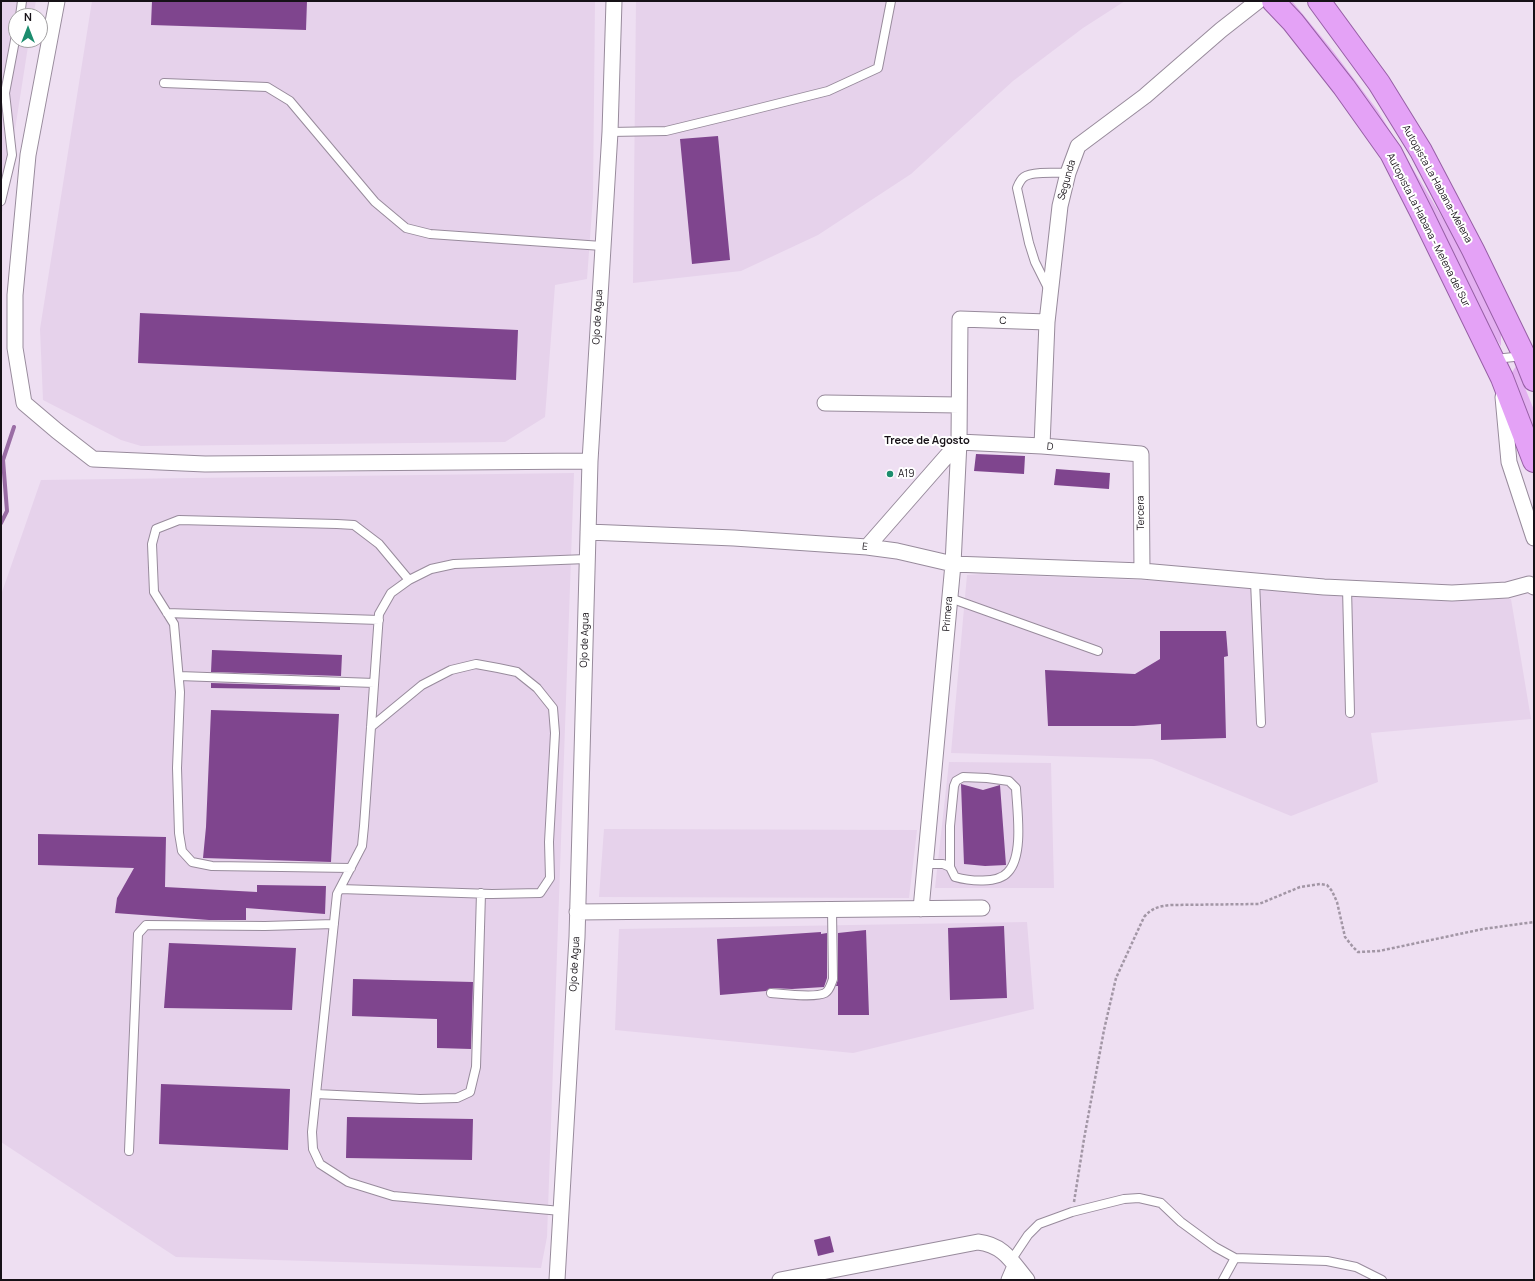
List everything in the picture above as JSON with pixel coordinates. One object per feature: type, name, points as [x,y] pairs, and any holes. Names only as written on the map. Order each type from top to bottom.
[{"type":"highway","name":"Autopista La Habana - Melena del Sur","points":[[1273,1],[1293,22],[1339,81],[1391,153],[1497,369],[1534,461]]},
{"type":"highway","name":"Autopista La Habana-Melena","points":[[1319,1],[1379,83],[1421,151],[1529,356],[1534,380]]},
{"type":"street","points":[[57,1],[28,155],[15,295],[15,348],[24,403],[57,432],[93,459],[205,464],[590,461]]},
{"type":"street","name":"Ojo de Agua","points":[[557,1280],[577,912],[590,461],[610,132],[614,1]]},
{"type":"street","name":"Segunda","points":[[1042,446],[1047,322],[1060,206],[1068,173],[1078,146],[1145,96],[1221,30],[1258,1]]},
{"type":"street","name":"C","points":[[960,319],[1047,322]]},
{"type":"street","name":"Primera","points":[[921,909],[953,564],[959,442],[960,319]]},
{"type":"street","points":[[1497,369],[1509,462],[1534,538]]},
{"type":"street","points":[[825,403],[959,405]]},
{"type":"street","points":[[867,547],[959,442]]},
{"type":"street","name":"D","points":[[959,442],[1042,446],[1141,454]]},
{"type":"street","name":"Tercera","points":[[1141,454],[1142,571]]},
{"type":"street","name":"E","points":[[588,532],[726,538],[867,547],[897,551],[953,564],[1142,571],[1347,588],[1452,593],[1508,590],[1532,582]]},
{"type":"street","points":[[577,912],[982,908]]},
{"type":"street","points":[[780,1280],[978,1242],[988,1243],[998,1248],[1013,1262],[1027,1280]]},
{"type":"street","points":[[1009,1280],[1013,1262]]},
{"type":"lane","points":[[610,132],[666,131],[828,91],[878,68],[891,1]]},
{"type":"lane","points":[[1,201],[12,155],[5,93],[14,48]]},
{"type":"lane","points":[[164,83],[267,87],[290,101],[375,202],[406,228],[430,234],[602,246]]},
{"type":"lane","points":[[1050,292],[1035,262],[1029,243],[1017,188],[1020,180],[1032,174],[1068,173]]},
{"type":"lane","points":[[1497,369],[1529,356]]},
{"type":"lane","points":[[351,868],[212,866],[192,862],[182,851],[179,833],[177,768],[180,692],[174,624],[154,592],[152,544],[156,529],[179,520],[354,525],[379,544],[409,580]]},
{"type":"lane","points":[[561,1211],[393,1196],[372,1191],[348,1182],[320,1164],[313,1149],[312,1132],[337,894],[362,846],[364,832],[379,614],[391,593],[409,580],[431,570],[454,564],[587,559]]},
{"type":"lane","points":[[1255,581],[1261,723]]},
{"type":"lane","points":[[1347,588],[1350,713]]},
{"type":"lane","points":[[950,598],[1098,651]]},
{"type":"lane","points":[[167,613],[379,620]]},
{"type":"lane","points":[[340,889],[540,893],[550,878],[549,842],[555,733],[553,708],[537,688],[517,672],[476,664],[451,670],[422,685],[371,728]]},
{"type":"lane","points":[[178,676],[374,683]]},
{"type":"lane","points":[[925,864],[943,864],[950,867],[955,877],[970,881],[1000,878],[1008,872],[1017,858],[1018,826],[1016,788],[1009,781],[963,777],[956,781],[954,786],[950,826],[950,867]]},
{"type":"lane","points":[[316,1094],[420,1099],[457,1098],[470,1092],[476,1067],[481,893]]},
{"type":"lane","points":[[771,993],[818,996],[830,988],[833,979],[832,910]]},
{"type":"lane","points":[[129,1151],[138,934],[146,925],[265,926],[334,924]]},
{"type":"lane","points":[[1013,1262],[1028,1235],[1039,1224],[1072,1212],[1124,1198],[1139,1198],[1161,1203],[1181,1222],[1209,1243],[1235,1258],[1328,1261],[1356,1267],[1382,1280]]},
{"type":"lane","points":[[1223,1280],[1235,1258]]},
{"type":"path","points":[[1072,1212],[1102,1038],[1116,978],[1144,917],[1151,910],[1160,906],[1172,904],[1259,904],[1300,887],[1320,884],[1327,886],[1332,891],[1337,902],[1345,937],[1358,952],[1379,951],[1483,929],[1534,922]]},
{"type":"shaded area","points":[[1,1],[36,1],[35,8],[8,8],[8,48],[28,48],[1,219]]},
{"type":"shaded area","points":[[92,1],[595,1],[593,197],[587,279],[555,285],[545,417],[505,442],[141,446],[121,440],[43,400],[40,329]]},
{"type":"shaded area","points":[[636,1],[1125,1],[1083,28],[1013,81],[911,174],[818,235],[741,271],[633,283]]},
{"type":"shaded area","points":[[1280,1],[1292,1],[1333,51],[1378,111],[1459,245],[1501,331],[1501,346],[1493,334],[1467,281],[1407,174]]},
{"type":"shaded area","points":[[1516,366],[1534,410],[1534,433],[1511,374]]},
{"type":"shaded area","points":[[574,473],[547,1237],[541,1268],[176,1257],[1,1142],[1,595],[41,480]]},
{"type":"shaded area","points":[[982,574],[1347,588],[1352,593],[1511,599],[1531,719],[1371,733],[1378,782],[1291,816],[1152,759],[951,753],[967,575]]},
{"type":"shaded area","points":[[949,762],[1051,763],[1054,888],[935,888]]},
{"type":"shaded area","points":[[604,829],[917,830],[909,898],[599,897]]},
{"type":"shaded area","points":[[1027,922],[1034,1009],[853,1053],[615,1030],[619,929]]},
{"type":"building","points":[[152,1],[307,1],[306,30],[151,25]]},
{"type":"building","points":[[718,136],[730,260],[692,264],[680,139]]},
{"type":"building","points":[[140,313],[518,330],[516,380],[138,363]]},
{"type":"building","points":[[976,454],[1025,456],[1024,474],[974,471]]},
{"type":"building","points":[[1056,469],[1110,473],[1109,489],[1054,485]]},
{"type":"building","points":[[1160,631],[1226,631],[1228,656],[1224,657],[1226,738],[1161,740],[1161,724],[1134,726],[1048,726],[1045,670],[1135,674],[1160,659]]},
{"type":"building","points":[[212,650],[342,655],[341,676],[211,672]]},
{"type":"building","points":[[211,683],[340,687],[340,690],[211,688]]},
{"type":"building","points":[[211,710],[339,714],[331,862],[203,858],[206,827]]},
{"type":"building","points":[[961,784],[983,790],[1000,785],[1006,865],[985,866],[964,864]]},
{"type":"building","points":[[38,834],[166,837],[165,887],[257,892],[257,885],[326,886],[325,914],[246,908],[246,920],[209,920],[115,913],[117,898],[134,868],[38,865]]},
{"type":"building","points":[[1004,926],[1007,998],[950,1000],[948,928]]},
{"type":"building","points":[[866,930],[869,1015],[838,1015],[838,986],[836,986],[838,979],[838,933]]},
{"type":"building","points":[[821,932],[821,934],[827,933],[827,978],[824,987],[792,989],[771,988],[766,991],[720,995],[717,939]]},
{"type":"building","points":[[169,943],[296,948],[292,1010],[164,1008]]},
{"type":"building","points":[[353,979],[473,982],[471,1049],[437,1048],[437,1019],[352,1016]]},
{"type":"building","points":[[161,1084],[290,1089],[288,1150],[159,1144]]},
{"type":"building","points":[[347,1117],[473,1119],[472,1160],[346,1158]]},
{"type":"building","points":[[830,1236],[834,1252],[818,1256],[814,1240]]},
{"type":"waterway","points":[[1,523],[7,511],[3,460],[14,427]]},
{"type":"place","name":"A19","points":[[890,474]]},
{"type":"district","name":"Trece de Agosto","points":[[927,441]]}]
